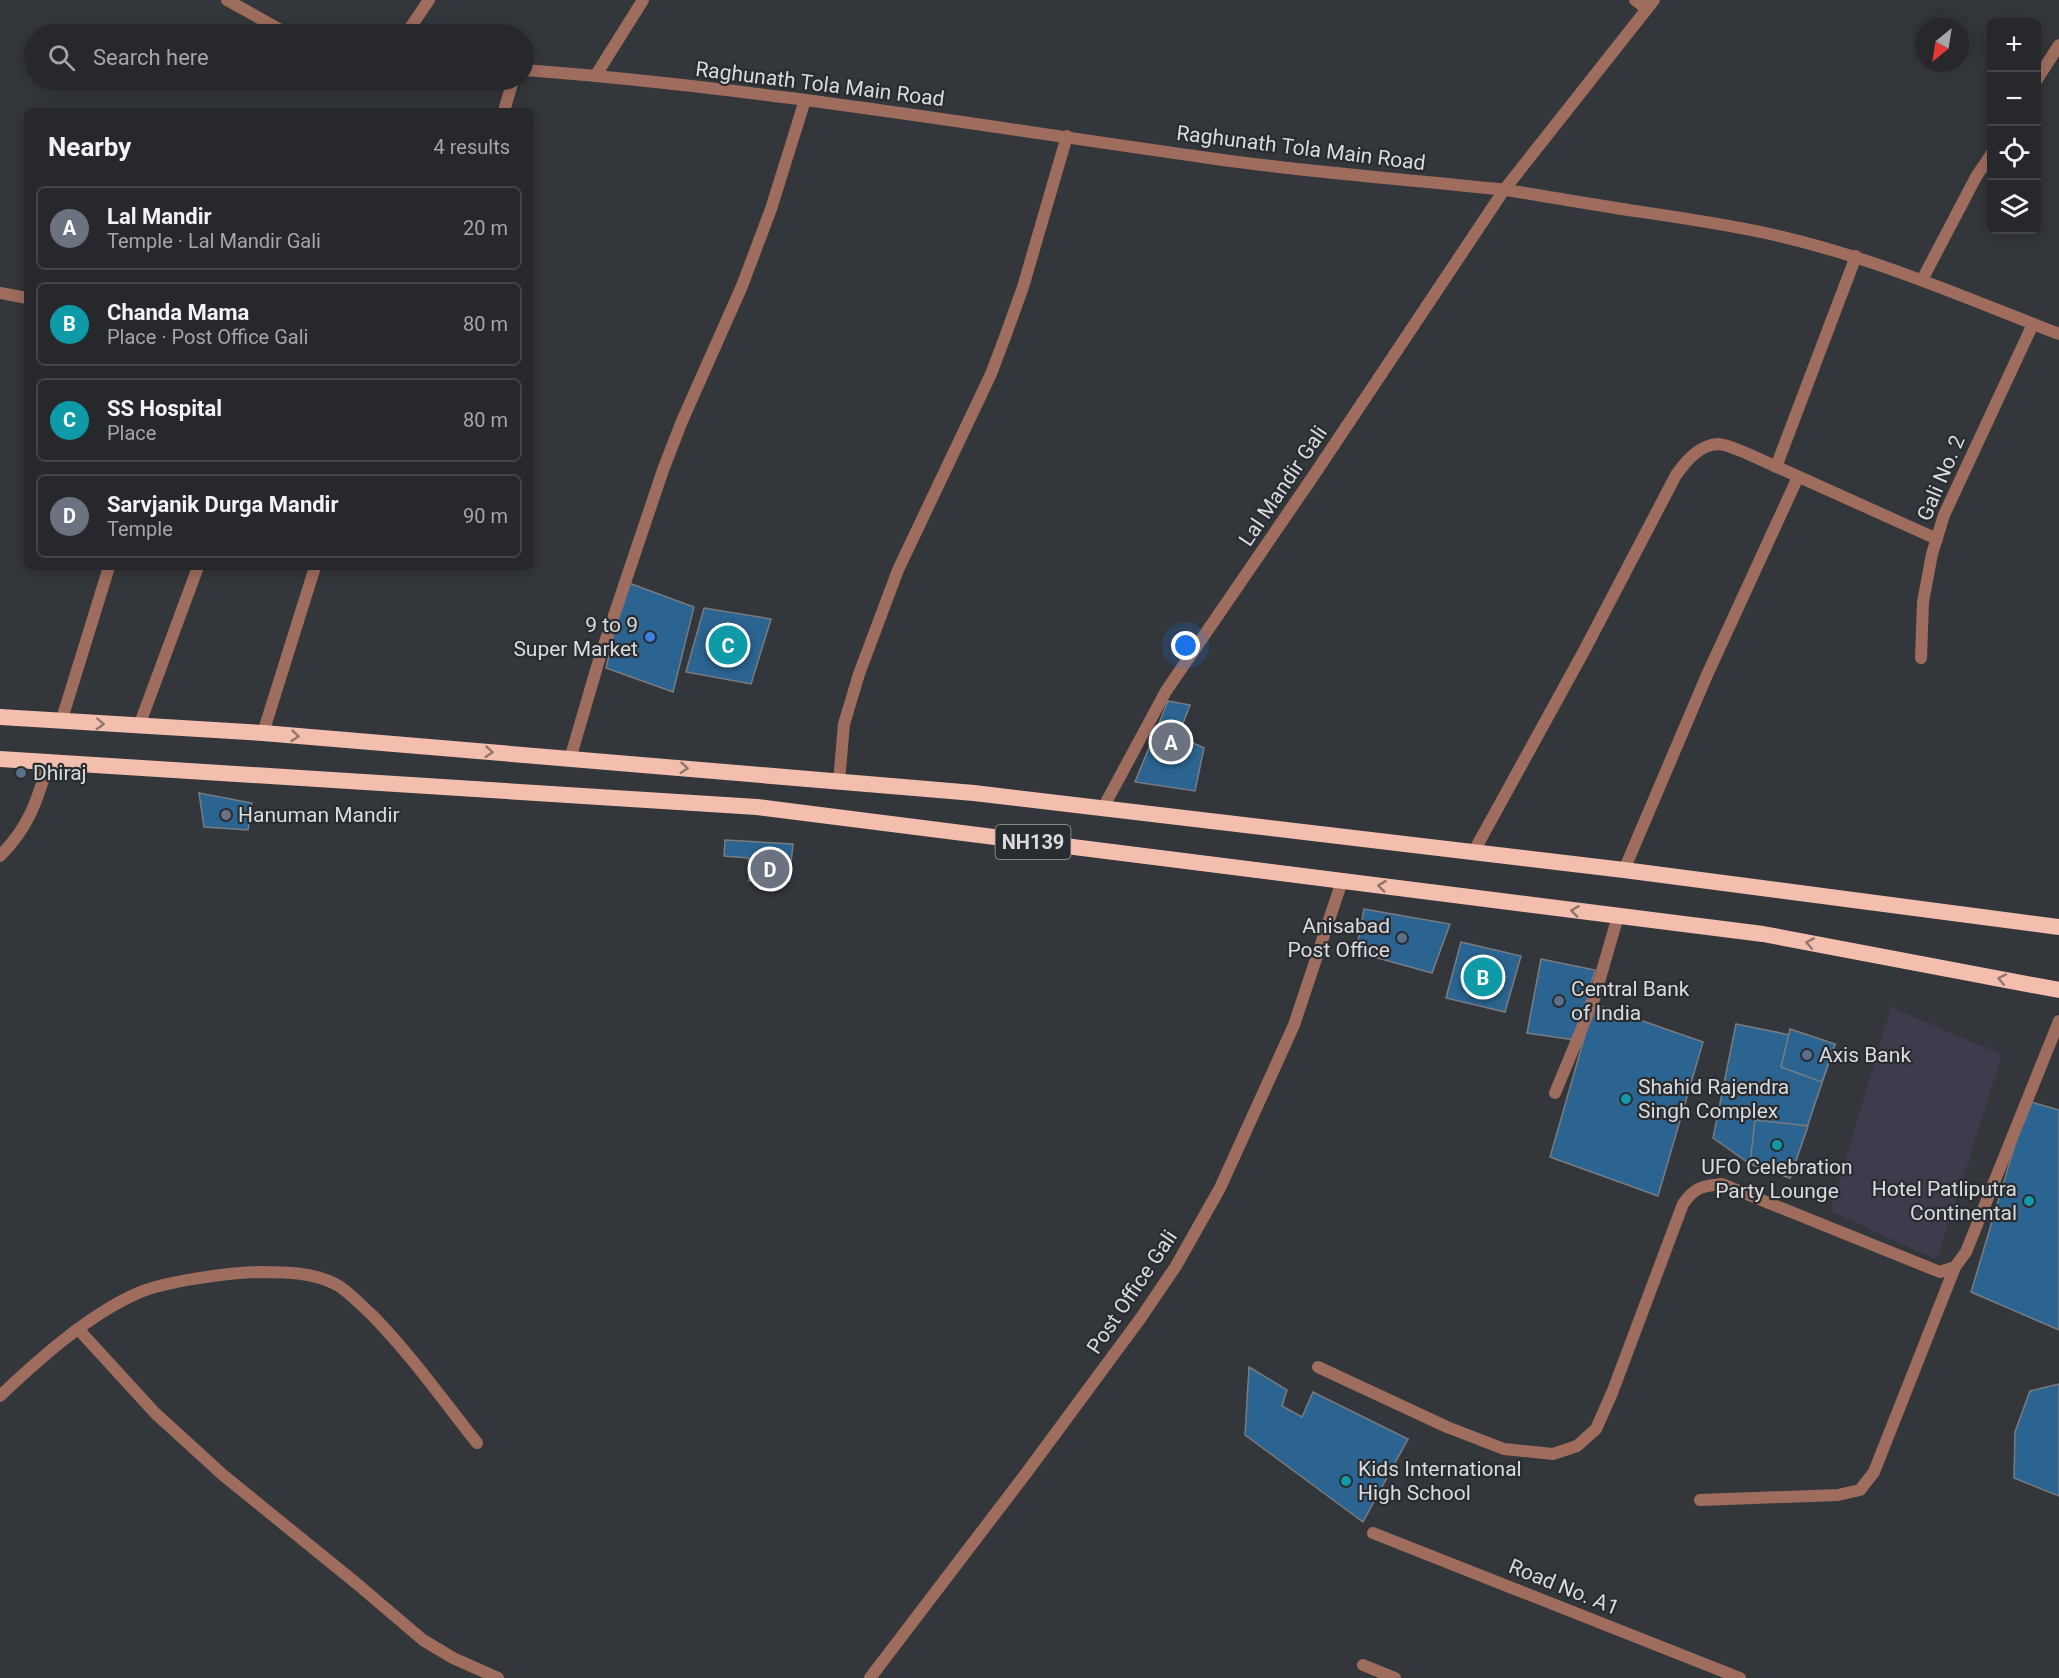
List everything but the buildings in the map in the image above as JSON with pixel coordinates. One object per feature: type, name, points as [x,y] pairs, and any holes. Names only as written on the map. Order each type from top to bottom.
[{"type":"highway","name":"NH139","points":[[0,717],[263,733],[974,793],[1624,870],[2059,927]]},
{"type":"highway","name":"NH139","points":[[0,759],[757,807],[1763,934],[2059,990]]},
{"type":"street","points":[[227,0],[270,24]]},
{"type":"street","points":[[413,24],[429,0]]},
{"type":"street","points":[[596,75],[643,0]]},
{"type":"street","points":[[1635,0],[1651,5]]},
{"type":"street","name":"Lal Mandir Gali","points":[[1103,808],[1166,691],[1314,475],[1504,190],[1651,5]]},
{"type":"street","points":[[2041,74],[2059,45]]},
{"type":"street","name":"Raghunath Tola Main Road","points":[[534,71],[596,75],[805,100],[1067,136],[1211,159],[1504,190],[1684,218],[1772,235],[1856,256],[2059,334]]},
{"type":"street","points":[[505,108],[510,90]]},
{"type":"street","points":[[570,759],[599,660],[663,470],[682,421],[742,286],[771,209],[805,100]]},
{"type":"street","points":[[839,781],[844,724],[859,674],[898,570],[991,374],[1023,286],[1067,136]]},
{"type":"street","points":[[1922,280],[1987,160]]},
{"type":"street","points":[[1776,467],[1856,256]]},
{"type":"street","points":[[0,293],[24,297]]},
{"type":"street","name":"Gali No. 2","points":[[1921,658],[1923,602],[1932,554],[1944,515],[2033,324]]},
{"type":"street","points":[[1473,853],[1584,651],[1676,475],[1687,460],[1702,448],[1719,444],[1746,453],[1936,539]]},
{"type":"street","points":[[1624,870],[1707,675],[1798,477]]},
{"type":"street","points":[[61,722],[108,570]]},
{"type":"street","points":[[139,726],[197,570]]},
{"type":"street","points":[[263,733],[314,570]]},
{"type":"street","points":[[0,856],[16,840],[33,812],[49,761]]},
{"type":"street","name":"Post Office Gali","points":[[870,1678],[1055,1435],[1176,1266],[1220,1188],[1290,1035],[1342,881]]},
{"type":"street","points":[[1555,1094],[1594,999],[1618,916]]},
{"type":"street","points":[[1700,1500],[1838,1495],[1860,1490],[1874,1472],[1955,1267],[1966,1252],[2059,1021]]},
{"type":"street","points":[[1318,1367],[1448,1427],[1504,1449],[1553,1454],[1577,1446],[1596,1429],[1621,1371],[1683,1204],[1690,1193],[1702,1186],[1722,1184],[1940,1272],[1955,1267]]},
{"type":"street","points":[[0,1396],[45,1354],[115,1305],[140,1292],[167,1285],[245,1272],[287,1271],[316,1277],[338,1286],[358,1301],[392,1336],[477,1443]]},
{"type":"street","points":[[79,1330],[155,1413],[223,1475],[356,1582],[423,1640],[453,1658],[498,1678]]},
{"type":"street","name":"Road No. A1","points":[[1373,1533],[1740,1678]]},
{"type":"street","points":[[1363,1665],[1395,1678]]},
{"type":"shaded area","points":[[1891,1007],[2002,1055],[1937,1260],[1830,1211]]},
{"type":"place","name":"9 to 9 Super Market","points":[[650,637]]},
{"type":"place","name":"SS Hospital","points":[[728,645]]},
{"type":"place","name":"Lal Mandir","points":[[1171,742]]},
{"type":"place","name":"Dhiraj","points":[[21,773]]},
{"type":"place","name":"Hanuman Mandir","points":[[226,815]]},
{"type":"place","name":"Sarvjanik Durga Mandir","points":[[770,869]]},
{"type":"place","name":"Anisabad Post Office","points":[[1402,938]]},
{"type":"place","name":"Chanda Mama","points":[[1483,977]]},
{"type":"place","name":"Central Bank of India","points":[[1559,1001]]},
{"type":"place","name":"Axis Bank","points":[[1807,1055]]},
{"type":"place","name":"Shahid Rajendra Singh Complex","points":[[1626,1099]]},
{"type":"place","name":"UFO Celebration Party Lounge","points":[[1777,1145]]},
{"type":"place","name":"Hotel Patliputra Continental","points":[[2029,1201]]},
{"type":"place","name":"Kids International High School","points":[[1346,1481]]}]
